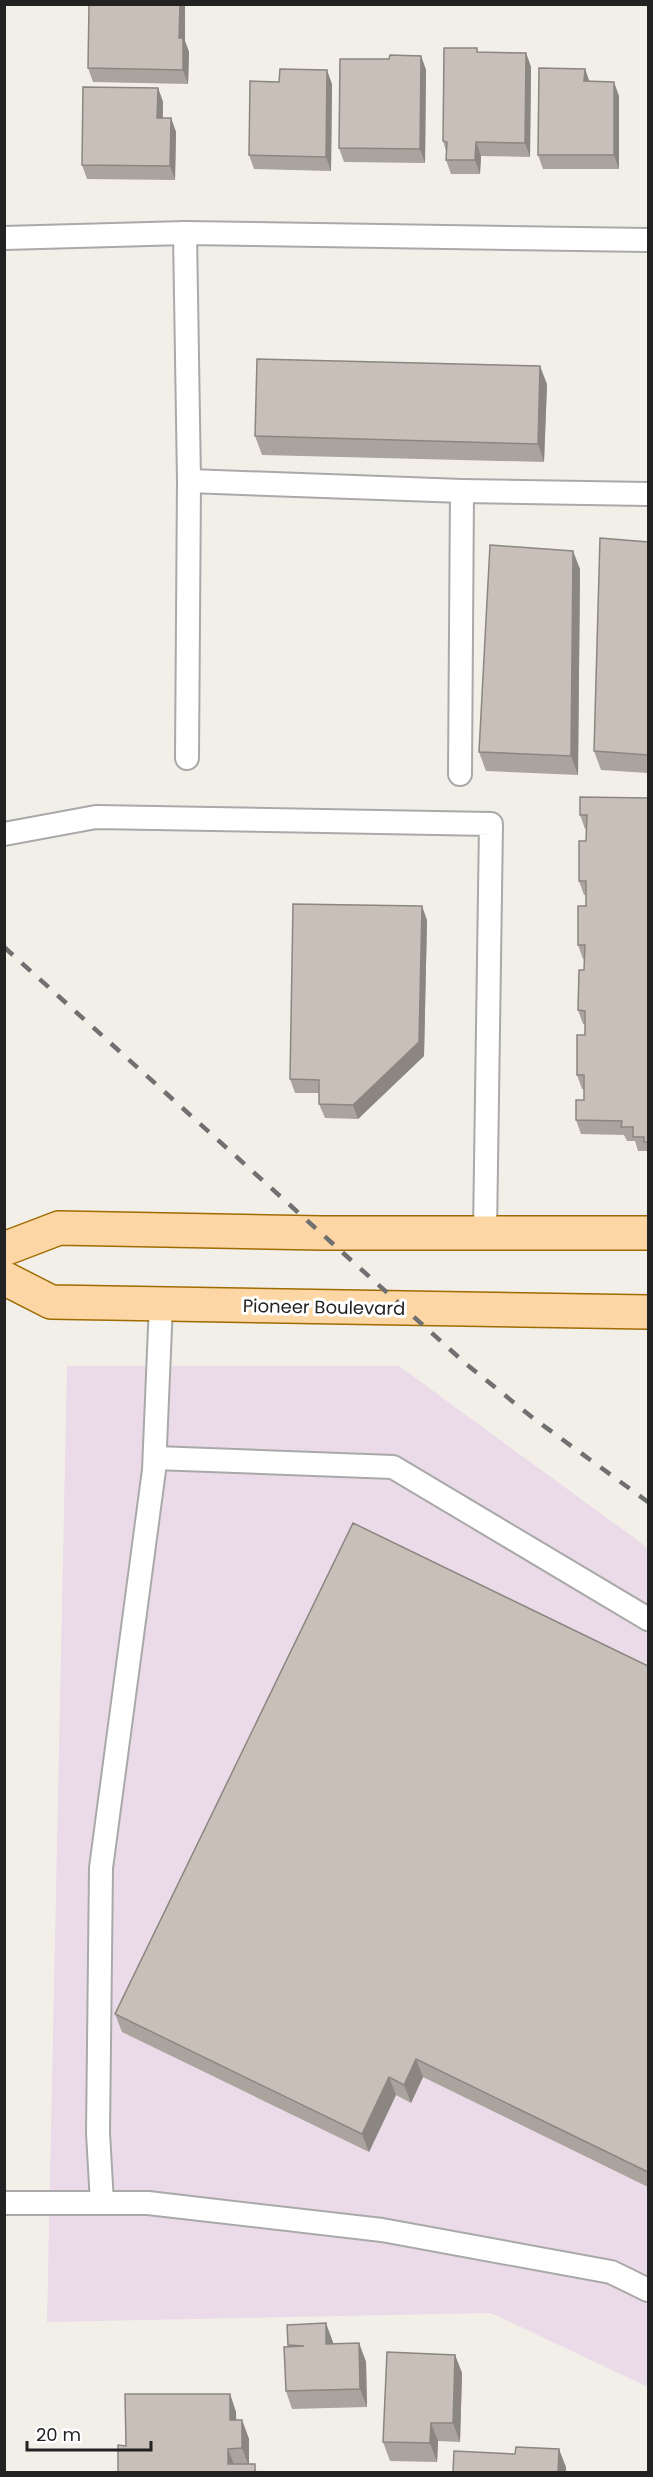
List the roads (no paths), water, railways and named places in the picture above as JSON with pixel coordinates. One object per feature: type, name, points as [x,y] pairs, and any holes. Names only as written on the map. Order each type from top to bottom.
[{"type":"main road","points":[[4,1249],[59,1228],[321,1233],[648,1233]]},
{"type":"main road","name":"Pioneer Boulevard","points":[[4,1278],[51,1302],[648,1312]]},
{"type":"lane","points":[[185,233],[189,481],[187,758]]},
{"type":"lane","points":[[4,238],[185,233],[648,240]]},
{"type":"lane","points":[[189,481],[462,491],[648,494]]},
{"type":"lane","points":[[460,774],[462,491]]},
{"type":"lane","points":[[4,834],[96,817],[490,824],[485,1233]]},
{"type":"lane","points":[[102,2203],[98,2133],[101,1868],[155,1458],[161,1304]]},
{"type":"lane","points":[[155,1458],[393,1467],[648,1619]]},
{"type":"lane","points":[[4,2204],[148,2203],[382,2230],[611,2272],[648,2290]]},
{"type":"railway","points":[[4,947],[465,1363],[533,1418],[648,1502]]}]
